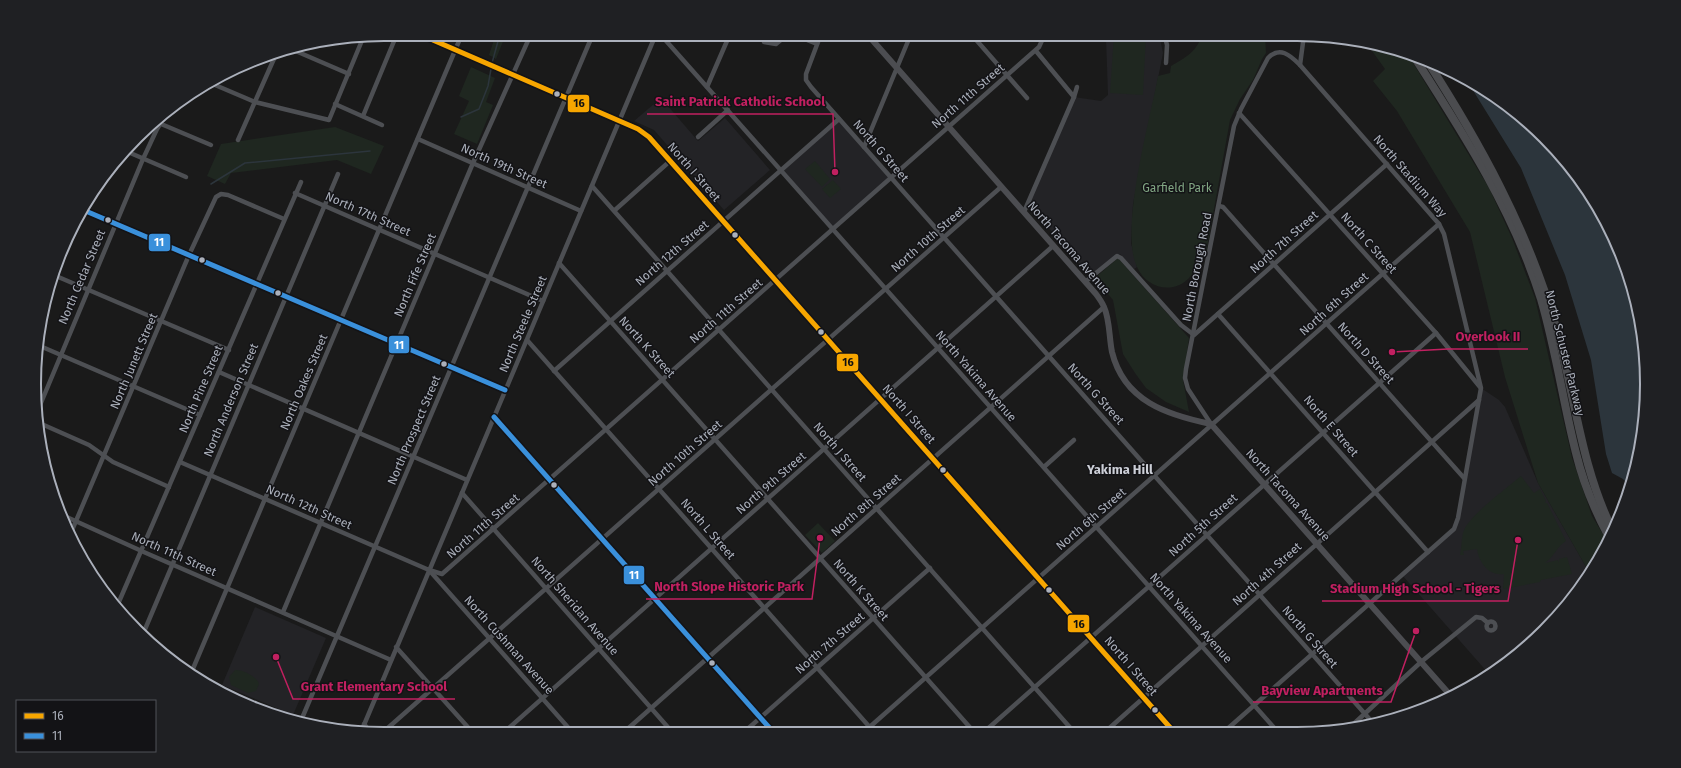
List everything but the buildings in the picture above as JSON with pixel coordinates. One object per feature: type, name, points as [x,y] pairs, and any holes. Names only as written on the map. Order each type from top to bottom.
[{"type":"highway","name":"North Schuster Parkway","points":[[1418,63],[1480,161],[1521,245],[1549,329],[1576,454],[1590,496],[1607,532]]},
{"type":"highway","name":"North Schuster Parkway","points":[[1432,69],[1504,190],[1530,249],[1556,327],[1584,454],[1596,494],[1610,524]]},
{"type":"main road","name":"North I Street","points":[[435,41],[619,121],[646,135],[1170,727]]},
{"type":"main road","name":"North Tacoma Avenue","points":[[873,41],[1085,282],[1104,307],[1110,341],[1117,367],[1135,392],[1149,403],[1165,412],[1211,424],[1448,692]]},
{"type":"street","points":[[363,116],[394,41]]},
{"type":"street","name":"North Oakes Street","points":[[193,669],[459,41]]},
{"type":"street","name":"North Fife Street","points":[[283,612],[511,74],[528,41]]},
{"type":"street","name":"North Prospect Street","points":[[303,717],[589,41]]},
{"type":"street","name":"North Steele Street","points":[[364,724],[653,41]]},
{"type":"street","name":"North Yakima Avenue","points":[[666,41],[1273,727]]},
{"type":"street","points":[[707,87],[727,41]]},
{"type":"street","points":[[764,42],[776,44],[780,41]]},
{"type":"street","points":[[810,41],[817,44],[818,41]]},
{"type":"street","points":[[864,147],[908,41]]},
{"type":"street","points":[[977,41],[1027,98]]},
{"type":"street","name":"North 11th Street","points":[[429,570],[442,574],[1007,76],[1039,47],[1042,41]]},
{"type":"street","points":[[1166,41],[1166,63]]},
{"type":"street","points":[[1300,65],[1303,41]]},
{"type":"street","points":[[215,85],[256,102],[329,120],[361,42]]},
{"type":"street","name":"North G Street","points":[[817,44],[805,78],[811,87],[1369,719]]},
{"type":"street","points":[[1036,50],[1074,97]]},
{"type":"street","points":[[298,52],[349,74]]},
{"type":"street","name":"North Borough Road","points":[[1211,424],[1186,384],[1186,369],[1194,335],[1234,126],[1265,62],[1272,53],[1277,52],[1290,55],[1300,65]]},
{"type":"street","points":[[238,140],[274,59]]},
{"type":"street","name":"North Stadium Way","points":[[1230,727],[1454,529],[1458,518],[1481,388],[1444,234],[1439,224],[1300,65]]},
{"type":"street","points":[[1024,212],[1077,87]]},
{"type":"street","points":[[335,104],[382,125]]},
{"type":"street","points":[[698,136],[728,110]]},
{"type":"street","name":"North C Street","points":[[1239,113],[1436,333],[1481,388]]},
{"type":"street","name":"North 12th Street","points":[[554,371],[839,118]]},
{"type":"street","points":[[161,124],[211,145]]},
{"type":"street","name":"North Cedar Street","points":[[42,401],[87,289],[143,159],[157,128],[161,124]]},
{"type":"street","name":"North 19th Street","points":[[418,139],[581,211]]},
{"type":"street","points":[[130,153],[186,177]]},
{"type":"street","points":[[615,210],[670,161]]},
{"type":"street","name":"North 7th Street","points":[[1194,335],[1387,164]]},
{"type":"street","name":"North Anderson Street","points":[[145,630],[338,174]]},
{"type":"street","name":"North Pine Street","points":[[119,602],[229,350],[300,182]]},
{"type":"street","name":"North J Street","points":[[592,186],[615,210],[667,271],[1070,727]]},
{"type":"street","name":"North 10th Street","points":[[389,727],[944,238],[1001,186]]},
{"type":"street","name":"North 17th Street","points":[[295,193],[543,301]]},
{"type":"street","name":"North Junett Street","points":[[73,528],[189,255],[219,195],[228,195],[284,219]]},
{"type":"street","name":"North D Street","points":[[1219,206],[1223,207],[1464,478]]},
{"type":"street","points":[[87,212],[505,390]]},
{"type":"street","name":"North 6th Street","points":[[871,727],[1155,476],[1211,424],[1327,324],[1439,224]]},
{"type":"street","name":"North 9th Street","points":[[510,727],[881,400],[1053,246]]},
{"type":"street","points":[[1085,282],[1117,256],[1121,258],[1181,325],[1194,335]]},
{"type":"street","name":"North K Street","points":[[559,263],[970,727]]},
{"type":"street","points":[[58,277],[229,350]]},
{"type":"street","name":"North 8th Street","points":[[630,727],[1104,307]]},
{"type":"street","name":"North E Street","points":[[1218,314],[1428,552]]},
{"type":"street","name":"North 5th Street","points":[[990,727],[1436,333]]},
{"type":"street","name":"North L Street","points":[[527,340],[869,727]]},
{"type":"street","points":[[43,347],[200,415]]},
{"type":"street","points":[[219,372],[467,480]]},
{"type":"street","name":"North 4th Street","points":[[1111,727],[1479,400]]},
{"type":"street","points":[[494,417],[768,727]]},
{"type":"street","points":[[44,425],[90,445],[113,462],[169,487]]},
{"type":"street","points":[[1044,467],[1074,440]]},
{"type":"street","name":"North 12th Street","points":[[180,462],[429,570]]},
{"type":"street","name":"North Sheridan Avenue","points":[[462,493],[668,727]]},
{"type":"street","name":"North 11th Street","points":[[68,518],[172,565],[391,660]]},
{"type":"street","name":"North 7th Street","points":[[750,727],[930,568]]},
{"type":"street","name":"North Cushman Avenue","points":[[429,570],[568,727]]},
{"type":"street","points":[[1357,721],[1422,662],[1476,617],[1482,618],[1488,623]]},
{"type":"street","points":[[396,647],[468,727]]},
{"type":"shaded area","points":[[1106,41],[1160,41],[1163,53],[1133,204],[1131,243],[1137,267],[1134,269],[1120,254],[1091,278],[1028,203],[1074,97],[1101,101],[1108,95]]},
{"type":"shaded area","points":[[1473,90],[1488,99],[1523,126],[1540,141],[1555,158],[1582,193],[1605,232],[1614,253],[1628,295],[1637,339],[1639,362],[1640,384],[1637,429],[1625,482],[1612,473],[1606,454],[1591,360],[1565,275],[1521,168]]},
{"type":"shaded area","points":[[661,98],[698,141],[725,118],[770,170],[724,210],[654,130],[634,121]]},
{"type":"shaded area","points":[[839,119],[892,178],[834,229],[781,170]]},
{"type":"shaded area","points":[[1481,388],[1499,400],[1505,407],[1538,483],[1587,568],[1569,593],[1540,627],[1506,656],[1486,670],[1402,575],[1454,529]]},
{"type":"shaded area","points":[[255,607],[326,638],[293,714],[222,685]]},
{"type":"green space","points":[[494,41],[503,41],[496,59],[489,55]]},
{"type":"green space","points":[[1114,41],[1146,41],[1143,95],[1110,93]]},
{"type":"green space","name":"Garfield Park","points":[[1199,41],[1265,41],[1266,53],[1253,80],[1240,99],[1230,120],[1206,253],[1202,254],[1197,266],[1189,278],[1183,283],[1168,288],[1160,287],[1147,280],[1141,274],[1137,267],[1132,250],[1134,202],[1138,174],[1158,76],[1170,73],[1171,66],[1186,57]]},
{"type":"green space","points":[[1371,50],[1412,61],[1489,188],[1512,238],[1535,298],[1572,458],[1592,516],[1605,537],[1587,568],[1538,483],[1505,377],[1470,232],[1397,111],[1373,81],[1385,69]]},
{"type":"green space","points":[[471,67],[495,78],[486,102],[493,105],[477,144],[454,134],[469,101],[459,96]]},
{"type":"green space","points":[[335,127],[384,146],[371,174],[337,160],[231,173],[225,184],[207,176],[221,144]]},
{"type":"green space","points":[[815,161],[830,179],[822,187],[805,169]]},
{"type":"green space","points":[[833,180],[841,189],[830,198],[822,189]]},
{"type":"green space","points":[[1118,258],[1189,338],[1183,380],[1189,412],[1166,402],[1146,388],[1123,354],[1113,300],[1095,278]]},
{"type":"green space","points":[[1521,476],[1534,493],[1540,489],[1546,501],[1545,503],[1547,503],[1566,541],[1545,563],[1558,560],[1559,563],[1559,559],[1567,557],[1572,574],[1503,589],[1504,574],[1489,571],[1482,564],[1477,549],[1463,551],[1464,555],[1460,555],[1462,536],[1468,523],[1474,516]]},
{"type":"green space","points":[[818,523],[835,541],[822,553],[805,535]]},
{"type":"green space","points":[[235,670],[246,672],[258,681],[259,684],[256,691],[248,693],[231,685],[229,677]]},
{"type":"waterway","points":[[492,63],[498,41]]},
{"type":"waterway","points":[[461,117],[479,109],[488,86],[491,69]]},
{"type":"waterway","points":[[211,184],[245,163],[370,151]]},
{"type":"transit line","name":"16","points":[[435,41],[638,129],[649,137],[1170,727]]},
{"type":"transit line","name":"11","points":[[87,212],[505,390]]},
{"type":"transit line","name":"11","points":[[494,417],[769,727]]},
{"type":"place","name":"Saint Patrick Catholic School","points":[[835,172]]},
{"type":"place","name":"Overlook II","points":[[1392,352]]},
{"type":"place","name":"North Slope Historic Park","points":[[820,538]]},
{"type":"place","name":"Stadium High School - Tigers","points":[[1518,540]]},
{"type":"place","name":"Bayview Apartments","points":[[1416,631]]},
{"type":"place","name":"Grant Elementary School","points":[[276,657]]},
{"type":"district","name":"Yakima Hill","points":[[1120,469]]}]
